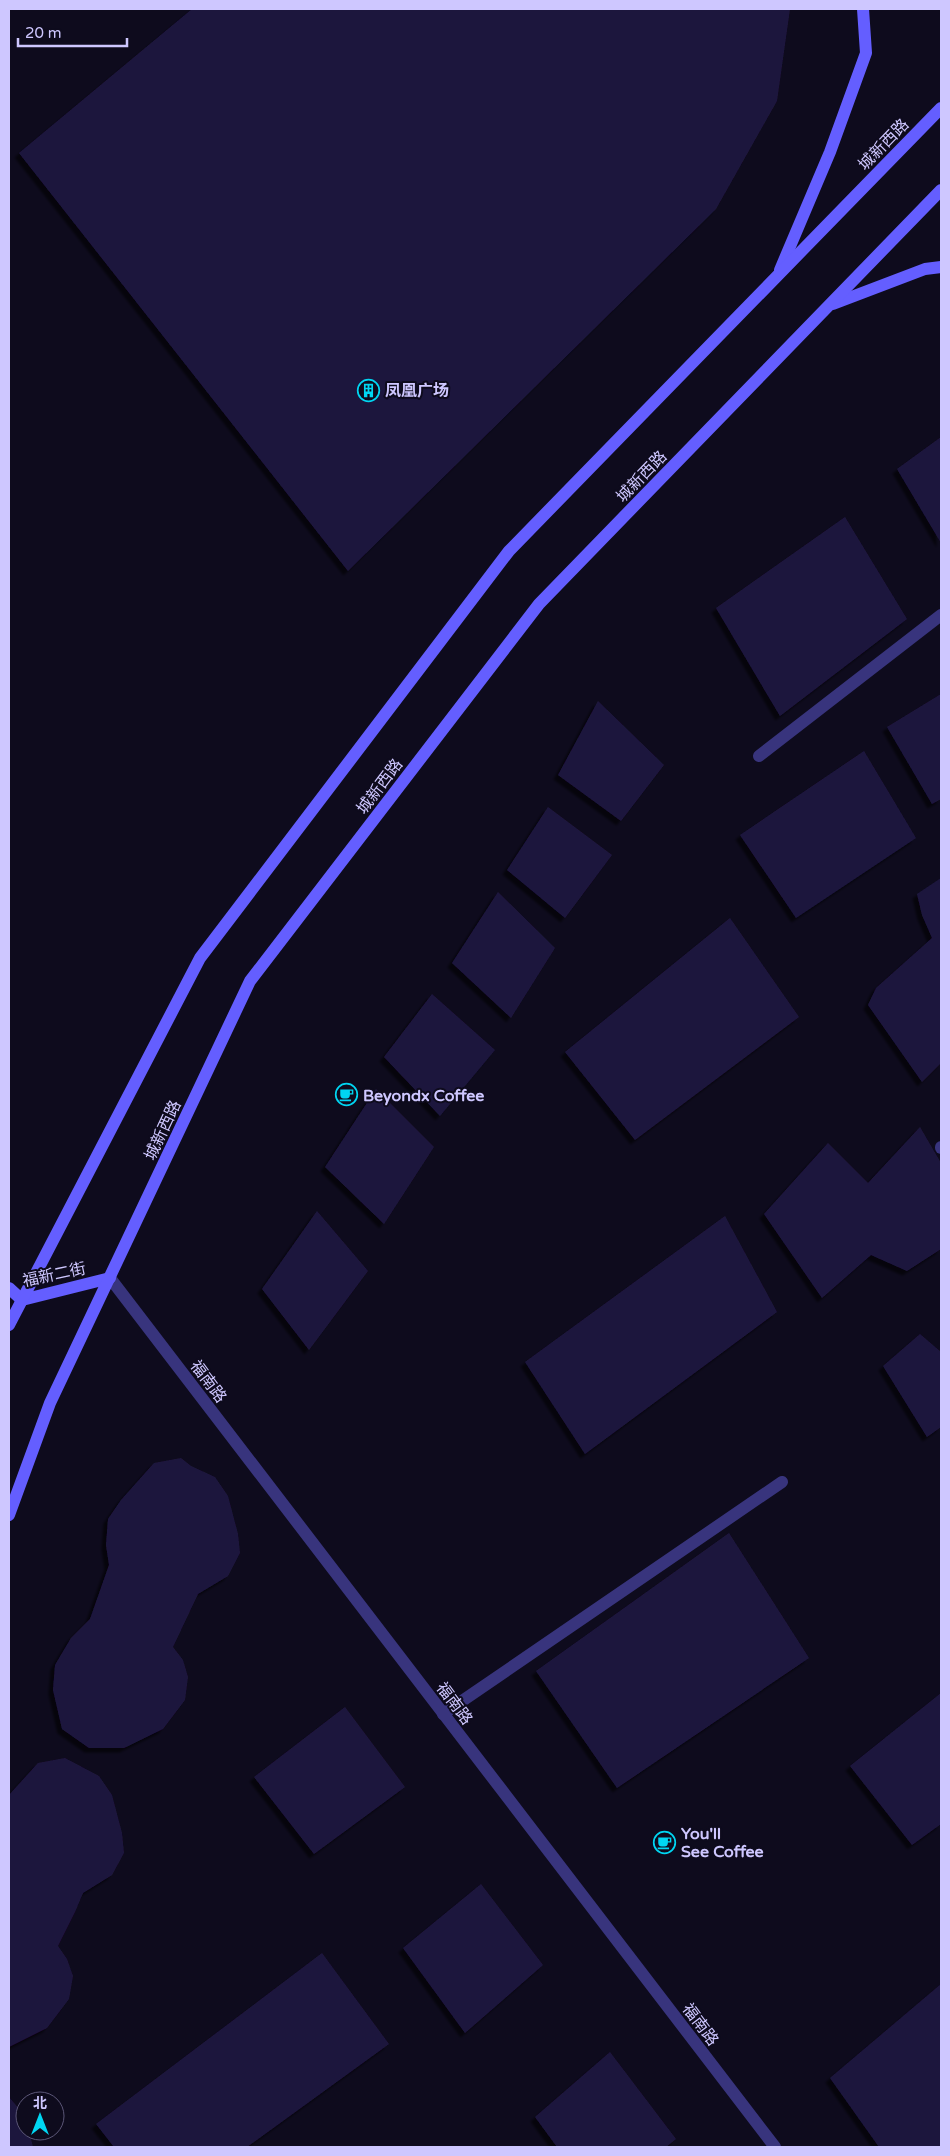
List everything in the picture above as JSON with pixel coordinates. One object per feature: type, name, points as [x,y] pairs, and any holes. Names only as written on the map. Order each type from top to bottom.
[{"type":"main road","points":[[777,276],[830,152],[866,53],[863,9]]},
{"type":"main road","name":"城新西路","points":[[9,1325],[200,958],[509,551],[941,108]]},
{"type":"main road","name":"城新西路","points":[[9,1515],[50,1403],[250,981],[539,604],[941,190]]},
{"type":"main road","points":[[829,306],[925,269],[941,267]]},
{"type":"main road","name":"福新二街","points":[[9,1288],[22,1300],[110,1278]]},
{"type":"street","points":[[759,756],[941,615]]},
{"type":"street","name":"福南路","points":[[110,1278],[775,2147]]},
{"type":"street","points":[[444,1714],[782,1482]]},
{"type":"building","name":"凤凰广场","points":[[192,9],[790,9],[777,101],[716,209],[348,571],[19,153]]},
{"type":"building","points":[[941,437],[941,543],[897,469]]},
{"type":"building","points":[[845,517],[907,619],[780,716],[716,608]]},
{"type":"building","points":[[941,694],[941,799],[932,804],[887,727]]},
{"type":"building","points":[[598,701],[664,765],[621,821],[558,775]]},
{"type":"building","points":[[864,751],[916,838],[796,918],[740,835]]},
{"type":"building","points":[[548,807],[612,855],[565,918],[507,870]]},
{"type":"building","points":[[941,878],[941,1063],[922,1082],[868,1005],[876,988],[932,938],[922,915],[917,894]]},
{"type":"building","points":[[498,892],[555,948],[511,1018],[452,963]]},
{"type":"building","points":[[730,918],[799,1017],[635,1140],[565,1052]]},
{"type":"building","points":[[432,994],[495,1050],[440,1116],[384,1057]]},
{"type":"building","points":[[376,1089],[434,1147],[384,1224],[325,1167]]},
{"type":"building","points":[[920,1127],[941,1163],[941,1249],[907,1271],[871,1255],[822,1298],[764,1214],[828,1143],[868,1183]]},
{"type":"building","points":[[317,1211],[368,1271],[309,1350],[262,1289]]},
{"type":"building","points":[[725,1216],[777,1312],[585,1454],[525,1362]]},
{"type":"building","points":[[920,1334],[941,1352],[941,1427],[927,1437],[883,1366]]},
{"type":"building","points":[[181,1458],[191,1466],[215,1477],[228,1496],[238,1534],[240,1553],[228,1576],[198,1594],[173,1647],[183,1660],[188,1677],[185,1700],[163,1729],[124,1748],[89,1748],[62,1729],[53,1690],[55,1665],[71,1638],[90,1619],[109,1565],[106,1545],[108,1519],[121,1500],[154,1463]]},
{"type":"building","points":[[729,1533],[809,1658],[617,1788],[536,1671]]},
{"type":"building","points":[[941,1693],[941,1824],[912,1845],[850,1766]]},
{"type":"building","points":[[345,1707],[405,1787],[314,1854],[254,1777]]},
{"type":"building","points":[[65,1758],[99,1776],[112,1795],[122,1833],[124,1853],[112,1875],[83,1893],[58,1946],[67,1959],[73,1976],[69,1999],[47,2028],[9,2047],[9,1795],[38,1763]]},
{"type":"building","points":[[481,1884],[543,1965],[465,2033],[403,1948]]},
{"type":"building","points":[[322,1953],[389,2044],[247,2147],[114,2147],[96,2124]]},
{"type":"building","points":[[941,1984],[941,2147],[879,2147],[830,2078]]},
{"type":"building","points":[[610,2052],[676,2139],[666,2147],[557,2147],[535,2117]]},
{"type":"building","points":[[9,2097],[15,2104],[15,2141],[32,2141],[33,2147],[9,2147]]},
{"type":"place","name":"凤凰广场","points":[[369,390]]},
{"type":"place","name":"Beyondx Coffee","points":[[347,1095]]},
{"type":"place","name":"You'll See Coffee","points":[[665,1842]]}]
